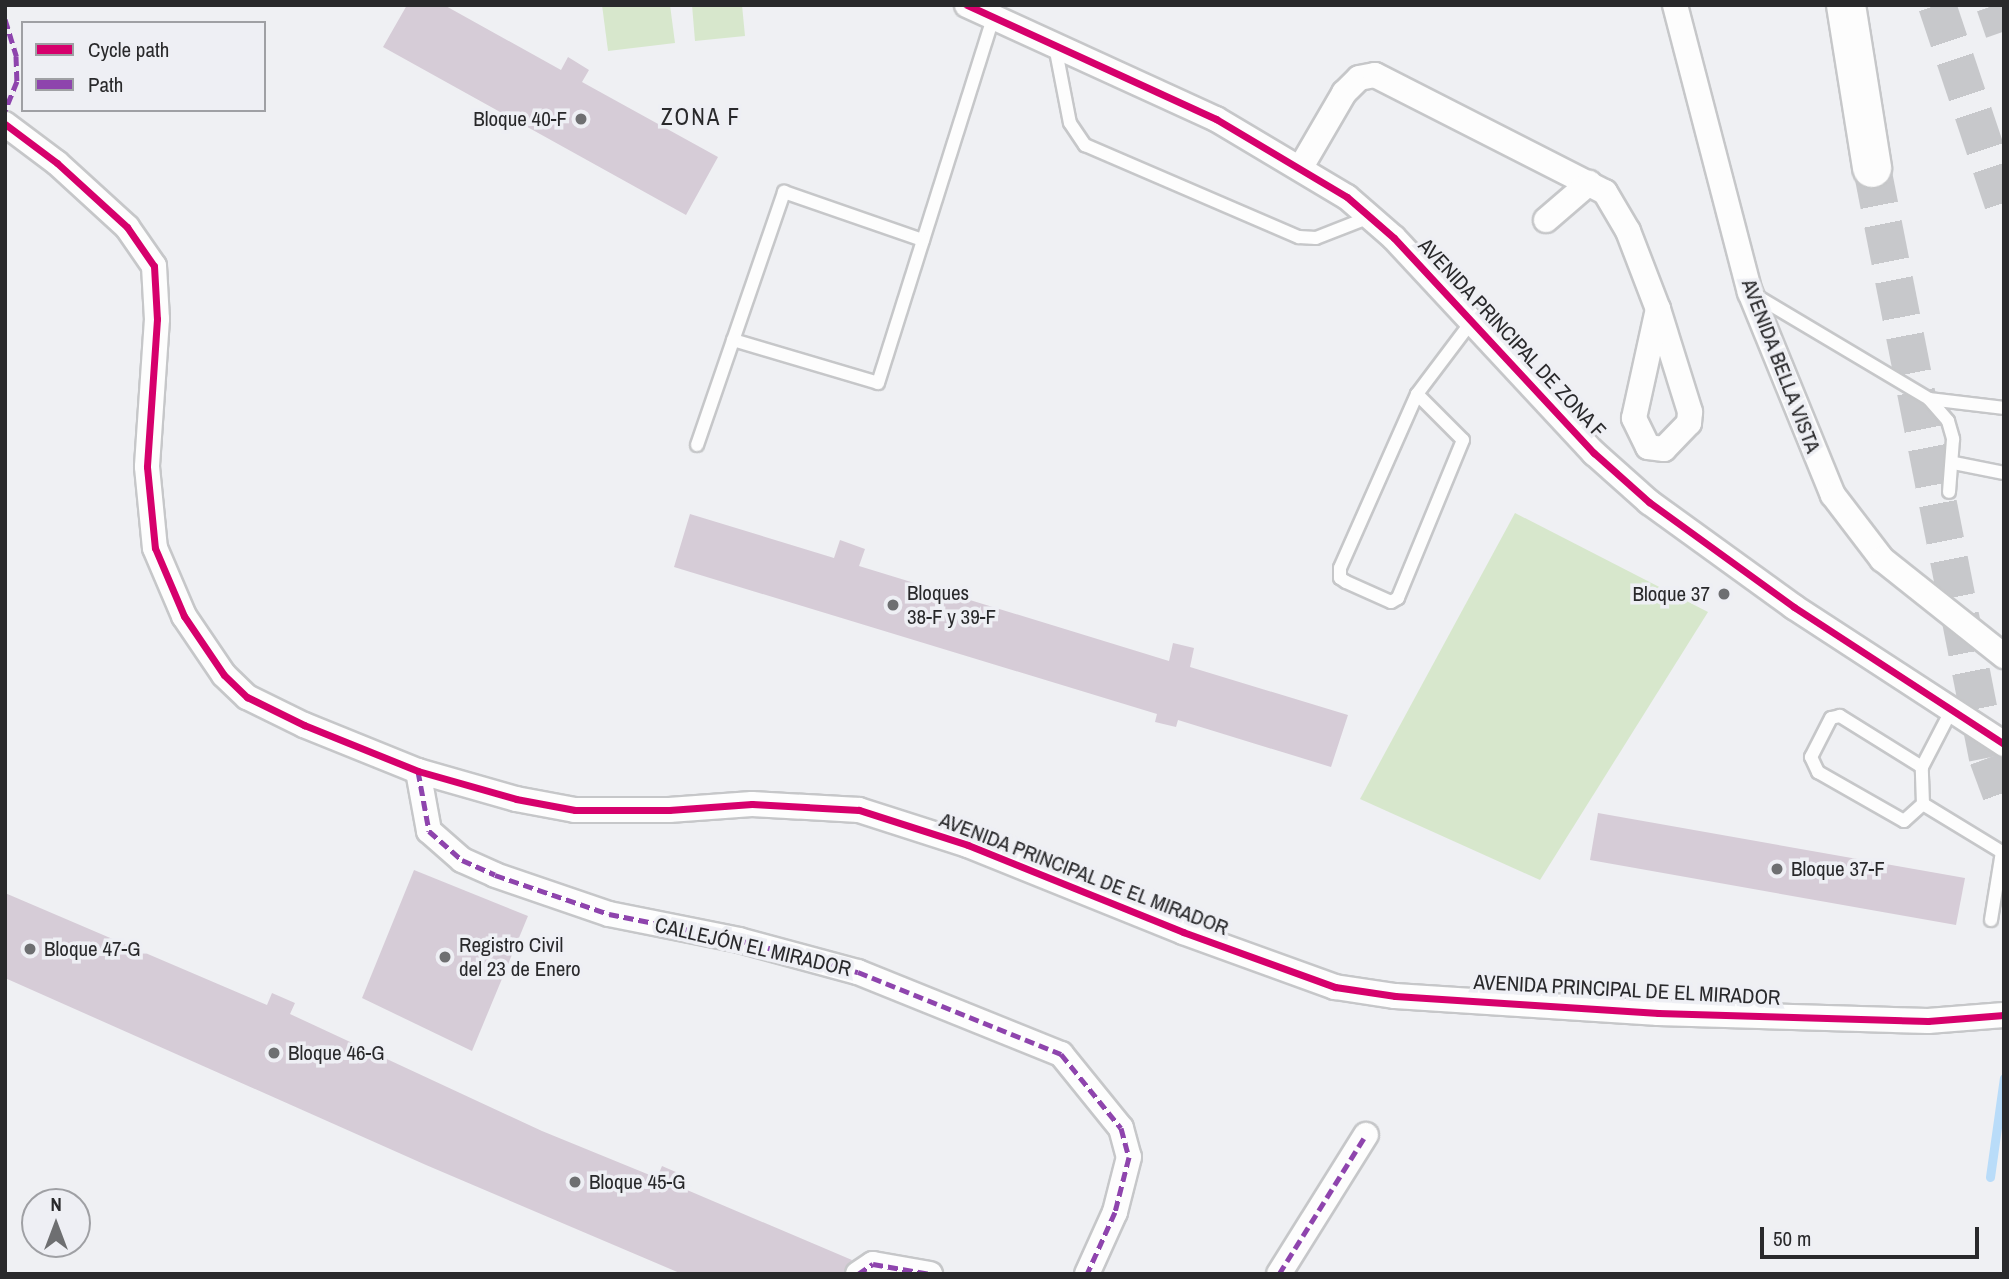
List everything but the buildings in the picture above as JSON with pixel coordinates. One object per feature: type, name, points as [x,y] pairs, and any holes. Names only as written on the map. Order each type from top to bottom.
[{"type":"highway","points":[[1846,5],[1872,168]]},
{"type":"street","name":"AVENIDA PRINCIPAL DE ZONA F","points":[[967,5],[1216,119],[1301,167],[1371,217],[1594,453],[1649,502],[1950,713],[2004,744]]},
{"type":"street","name":"AVENIDA BELLA VISTA","points":[[1675,5],[1750,292],[1812,451],[1856,529],[1902,578],[2004,656]]},
{"type":"street","points":[[1301,167],[1344,93],[1359,78],[1375,75],[1589,184],[1615,203],[1658,309],[1690,412],[1689,423],[1664,449],[1648,447],[1634,418],[1658,309]]},
{"type":"street","name":"AVENIDA PRINCIPAL DE EL MIRADOR","points":[[5,124],[57,163],[127,228],[154,266],[157,319],[147,426],[149,513],[155,548],[184,616],[224,675],[247,697],[418,771],[516,799],[575,810],[669,810],[752,804],[859,810],[968,845],[1183,932],[1335,987],[1395,996],[1658,1013],[1928,1021],[2004,1015]]},
{"type":"street","points":[[1546,220],[1589,184]]},
{"type":"street","name":"CALLEJÓN EL MIRADOR","points":[[418,771],[429,831],[462,860],[495,875],[609,914],[739,940],[858,972],[1061,1054],[1121,1128],[1129,1157],[1115,1212],[1087,1274]]},
{"type":"street","points":[[1279,1274],[1366,1135]]},
{"type":"street","points":[[866,1269],[930,1274]]},
{"type":"lane","points":[[733,340],[878,383],[993,18]]},
{"type":"lane","points":[[1055,46],[1070,123],[1085,145],[1299,237],[1316,238],[1371,217]]},
{"type":"lane","points":[[697,445],[784,192],[923,240]]},
{"type":"lane","points":[[1750,292],[1929,399],[1948,421],[1954,463],[1950,492]]},
{"type":"lane","points":[[1417,394],[1463,440],[1398,598],[1391,602],[1346,582],[1340,578],[1340,568],[1417,394],[1472,321]]},
{"type":"lane","points":[[1929,399],[2004,408]]},
{"type":"lane","points":[[1954,463],[2004,473]]},
{"type":"lane","points":[[1922,767],[1840,716],[1831,718],[1811,757],[1818,772],[1895,818],[1908,819],[1923,804],[1922,767],[1950,713]]},
{"type":"lane","points":[[1923,804],[2002,852],[1991,920]]},
{"type":"green space","points":[[602,5],[670,5],[675,43],[608,51]]},
{"type":"green space","points":[[692,5],[742,5],[745,36],[695,41]]},
{"type":"green space","points":[[1515,513],[1708,612],[1540,880],[1360,799]]},
{"type":"waterway","points":[[1990,1177],[2004,1078]]},
{"type":"tunnel","points":[[1937,5],[2004,205]]},
{"type":"tunnel","points":[[1995,5],[2004,31]]},
{"type":"tunnel","points":[[1872,168],[1988,758],[2004,801]]},
{"type":"marked path","points":[[5,19],[16,56],[17,81],[5,111]]},
{"type":"marked path","points":[[418,771],[429,831],[462,860],[495,875],[609,914],[739,940],[858,972],[1061,1054],[1121,1128],[1129,1157],[1115,1212],[1087,1274]]},
{"type":"marked path","points":[[1279,1274],[1366,1135]]},
{"type":"marked path","points":[[858,1274],[873,1264],[930,1274]]},
{"type":"cycle path","points":[[967,5],[1216,119],[1347,197],[1394,238],[1594,453],[1649,502],[1794,607],[2004,744]]},
{"type":"cycle path","points":[[5,124],[57,163],[127,227],[154,266],[157,319],[147,467],[155,548],[184,616],[224,675],[247,697],[304,725],[418,771],[516,799],[575,810],[669,810],[752,804],[859,810],[968,845],[1183,932],[1335,987],[1395,996],[1658,1013],[1928,1021],[2004,1015]]},
{"type":"place","name":"Bloque 40-F","points":[[581,119]]},
{"type":"place","name":"Bloque 37","points":[[1724,594]]},
{"type":"place","name":"Bloques 38-F y 39-F","points":[[893,605]]},
{"type":"place","name":"Bloque 37-F","points":[[1777,869]]},
{"type":"place","name":"Bloque 47-G","points":[[30,949]]},
{"type":"place","name":"Registro Civil del 23 de Enero","points":[[445,957]]},
{"type":"place","name":"Bloque 46-G","points":[[274,1053]]},
{"type":"place","name":"Bloque 45-G","points":[[575,1182]]},
{"type":"district","name":"ZONA F","points":[[701,117]]}]
